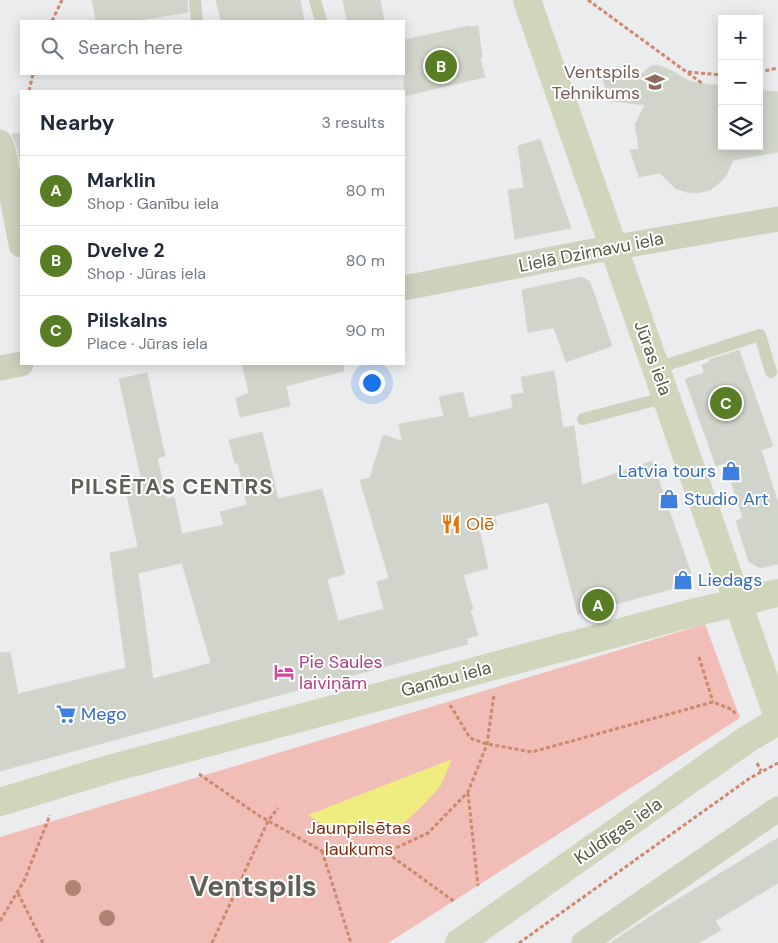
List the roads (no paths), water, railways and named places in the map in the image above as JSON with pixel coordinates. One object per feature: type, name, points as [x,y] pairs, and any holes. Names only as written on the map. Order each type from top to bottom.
[{"type":"street","name":"Jūras iela","points":[[527,0],[668,397],[778,717]]},
{"type":"street","points":[[0,142],[3,149],[20,240]]},
{"type":"street","name":"Lielā Dzirnavu iela","points":[[405,288],[778,219]]},
{"type":"street","points":[[0,368],[20,364]]},
{"type":"street","name":"Ganību iela","points":[[0,802],[119,766],[738,601],[778,592]]},
{"type":"street","name":"Kuldīgas iela","points":[[459,943],[746,740],[778,721]]},
{"type":"street","points":[[584,943],[778,808]]},
{"type":"lane","points":[[195,0],[197,20]]},
{"type":"lane","points":[[315,0],[321,20]]},
{"type":"lane","points":[[657,368],[760,335],[771,372]]},
{"type":"lane","points":[[583,419],[668,397]]},
{"type":"place","name":"Dvelve 2","points":[[441,66]]},
{"type":"place","name":"Ventspils Tehnikums","points":[[655,82]]},
{"type":"place","name":"Pilskalns","points":[[726,403]]},
{"type":"place","name":"Latvia tours","points":[[731,471]]},
{"type":"place","name":"Studio Art","points":[[669,499]]},
{"type":"place","name":"Olē","points":[[451,524]]},
{"type":"place","name":"Liedags","points":[[683,580]]},
{"type":"place","name":"Marklin","points":[[598,605]]},
{"type":"place","name":"Pie Saules laiviņām","points":[[284,672]]},
{"type":"place","name":"Mego","points":[[66,714]]},
{"type":"district","name":"PILSĒTAS CENTRS","points":[[172,486]]},
{"type":"district","name":"Ventspils","points":[[253,886]]},
{"type":"park label","name":"Jaunpilsētas laukums","points":[[359,838]]}]
